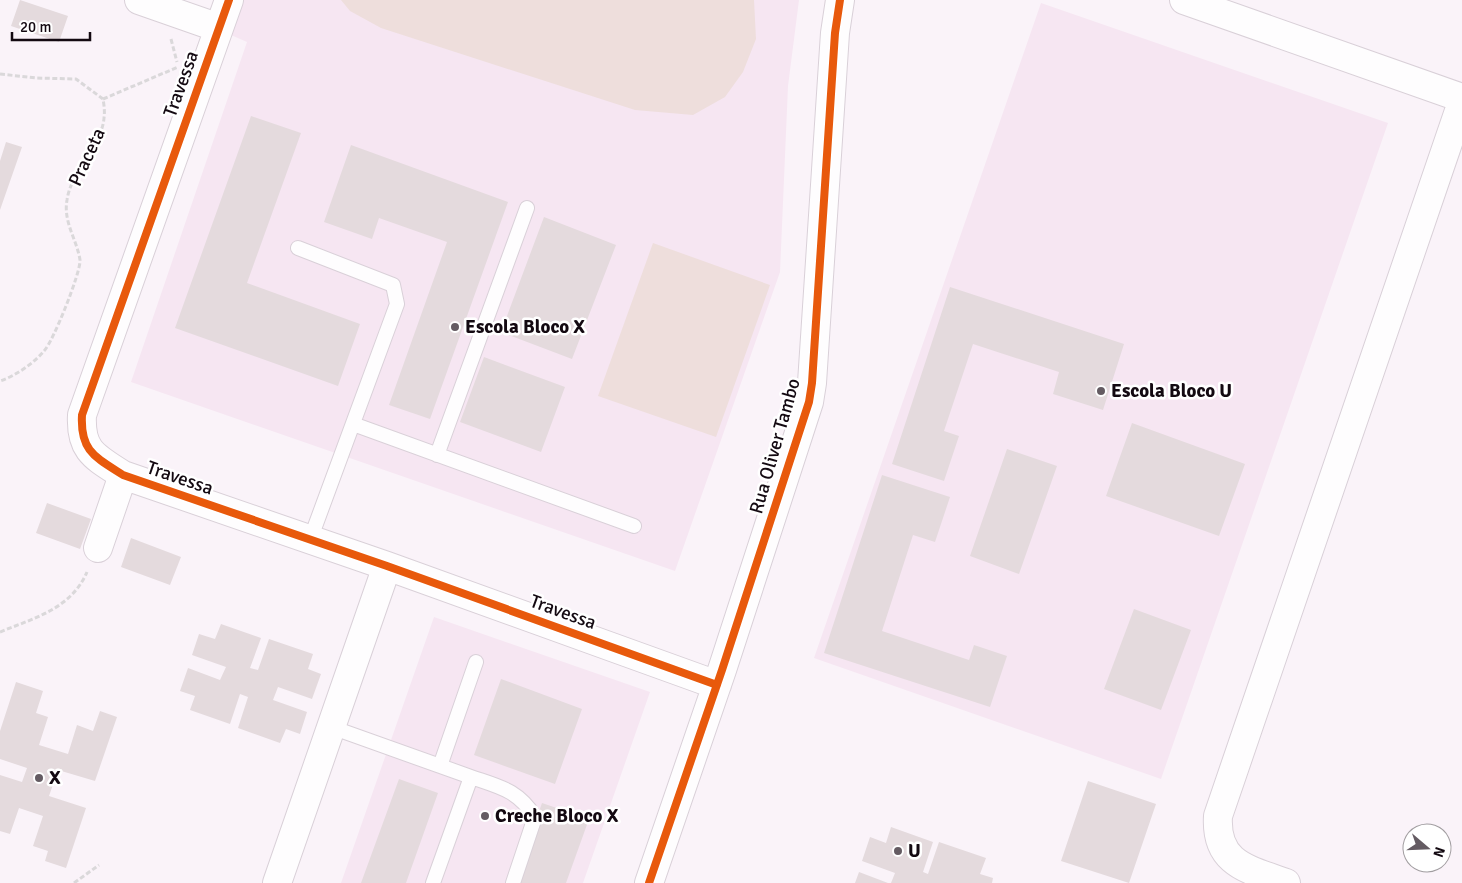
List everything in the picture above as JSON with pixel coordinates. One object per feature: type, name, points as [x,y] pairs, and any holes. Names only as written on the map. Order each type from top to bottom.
[{"type":"street","points":[[139,0],[219,28]]},
{"type":"street","name":"Travessa","points":[[229,0],[82,415],[81,433],[86,449],[123,475],[387,566],[717,685]]},
{"type":"street","name":"Rua Oliver Tambo","points":[[649,883],[803,425],[812,383],[835,34],[840,0]]},
{"type":"street","points":[[1184,0],[1462,98]]},
{"type":"street","points":[[1286,883],[1248,869],[1233,861],[1222,847],[1217,833],[1218,816],[1462,102]]},
{"type":"street","points":[[98,548],[123,475]]},
{"type":"street","points":[[277,883],[387,566]]},
{"type":"lane","points":[[437,454],[527,208]]},
{"type":"lane","points":[[298,248],[393,285],[397,304],[310,540]]},
{"type":"lane","points":[[353,424],[634,526]]},
{"type":"lane","points":[[440,766],[476,662]]},
{"type":"lane","points":[[331,727],[513,792],[526,803],[535,817],[513,883]]},
{"type":"lane","points":[[433,883],[471,777]]},
{"type":"path","points":[[172,11],[170,32],[178,66],[194,95]]},
{"type":"path","points":[[0,74],[36,78],[76,79],[103,98],[178,66]]},
{"type":"path","points":[[0,632],[39,617],[68,600],[81,586],[98,548]]},
{"type":"path","points":[[74,883],[99,865]]},
{"type":"shaded area","name":"Escola Bloco X","points":[[243,0],[799,0],[788,86],[780,272],[675,571],[131,382],[247,42],[231,35]]},
{"type":"shaded area","points":[[341,0],[754,0],[756,39],[743,72],[725,97],[693,115],[635,110],[381,28],[350,11]]},
{"type":"shaded area","name":"Escola Bloco U","points":[[1041,3],[1388,123],[1161,779],[814,658]]},
{"type":"shaded area","points":[[653,243],[770,285],[716,437],[598,396]]},
{"type":"shaded area","name":"Creche Bloco X","points":[[434,617],[650,692],[583,883],[341,883]]},
{"type":"building","points":[[20,0],[68,16],[59,42],[11,26]]},
{"type":"building","points":[[251,116],[301,133],[247,283],[360,324],[338,386],[175,328]]},
{"type":"building","points":[[6,142],[22,147],[0,210],[0,161]]},
{"type":"building","points":[[351,145],[508,202],[430,419],[389,405],[447,242],[379,218],[372,239],[324,222]]},
{"type":"building","points":[[544,217],[616,245],[572,359],[501,332]]},
{"type":"building","points":[[950,287],[1124,344],[1103,410],[1053,394],[1059,372],[973,344],[944,431],[959,436],[944,481],[892,464]]},
{"type":"building","points":[[484,357],[565,387],[541,452],[460,422]]},
{"type":"building","points":[[1132,423],[1245,464],[1219,536],[1106,496]]},
{"type":"building","points":[[1007,449],[1057,466],[1019,574],[970,556]]},
{"type":"building","points":[[882,475],[950,497],[935,542],[913,535],[882,631],[969,660],[974,645],[1007,656],[990,707],[824,653]]},
{"type":"building","points":[[47,503],[91,519],[80,549],[36,533]]},
{"type":"building","points":[[131,538],[181,557],[170,585],[121,567]]},
{"type":"building","points":[[1134,609],[1191,630],[1161,710],[1104,689]]},
{"type":"building","points":[[221,624],[261,638],[250,668],[258,670],[269,639],[313,654],[308,669],[321,674],[312,699],[278,687],[273,700],[307,712],[300,734],[286,729],[280,743],[238,728],[248,697],[240,694],[230,724],[190,710],[195,696],[180,691],[188,668],[220,680],[226,667],[192,655],[199,634],[215,639]]},
{"type":"building","points":[[501,679],[582,709],[555,784],[474,755]]},
{"type":"building","name":"X","points":[[16,682],[43,691],[36,713],[48,717],[39,745],[68,754],[77,725],[93,731],[100,711],[117,717],[95,781],[58,770],[49,796],[86,808],[66,868],[45,861],[48,851],[33,846],[43,816],[19,808],[10,834],[0,831],[0,775],[22,782],[27,768],[0,759],[0,731]]},
{"type":"building","points":[[399,779],[438,793],[406,883],[361,883]]},
{"type":"building","points":[[1088,781],[1156,804],[1129,883],[1061,861]]},
{"type":"building","points":[[542,803],[589,819],[566,883],[514,883]]},
{"type":"building","name":"U","points":[[891,827],[933,842],[923,872],[928,874],[939,842],[986,858],[980,874],[993,878],[992,883],[891,883],[895,873],[862,861],[870,837],[886,843]]},
{"type":"building","name":"U","points":[[859,872],[888,883],[855,883]]},
{"type":"cycle path","points":[[229,0],[82,415],[84,437],[91,452],[123,475],[387,566],[717,685]]},
{"type":"cycle path","points":[[649,883],[722,670],[809,402],[812,383],[835,33],[840,0]]},
{"type":"place","name":"Escola Bloco X","points":[[455,327]]},
{"type":"place","name":"Escola Bloco U","points":[[1101,391]]},
{"type":"place","name":"X","points":[[39,778]]},
{"type":"place","name":"Creche Bloco X","points":[[485,816]]},
{"type":"place","name":"U","points":[[898,851]]}]
